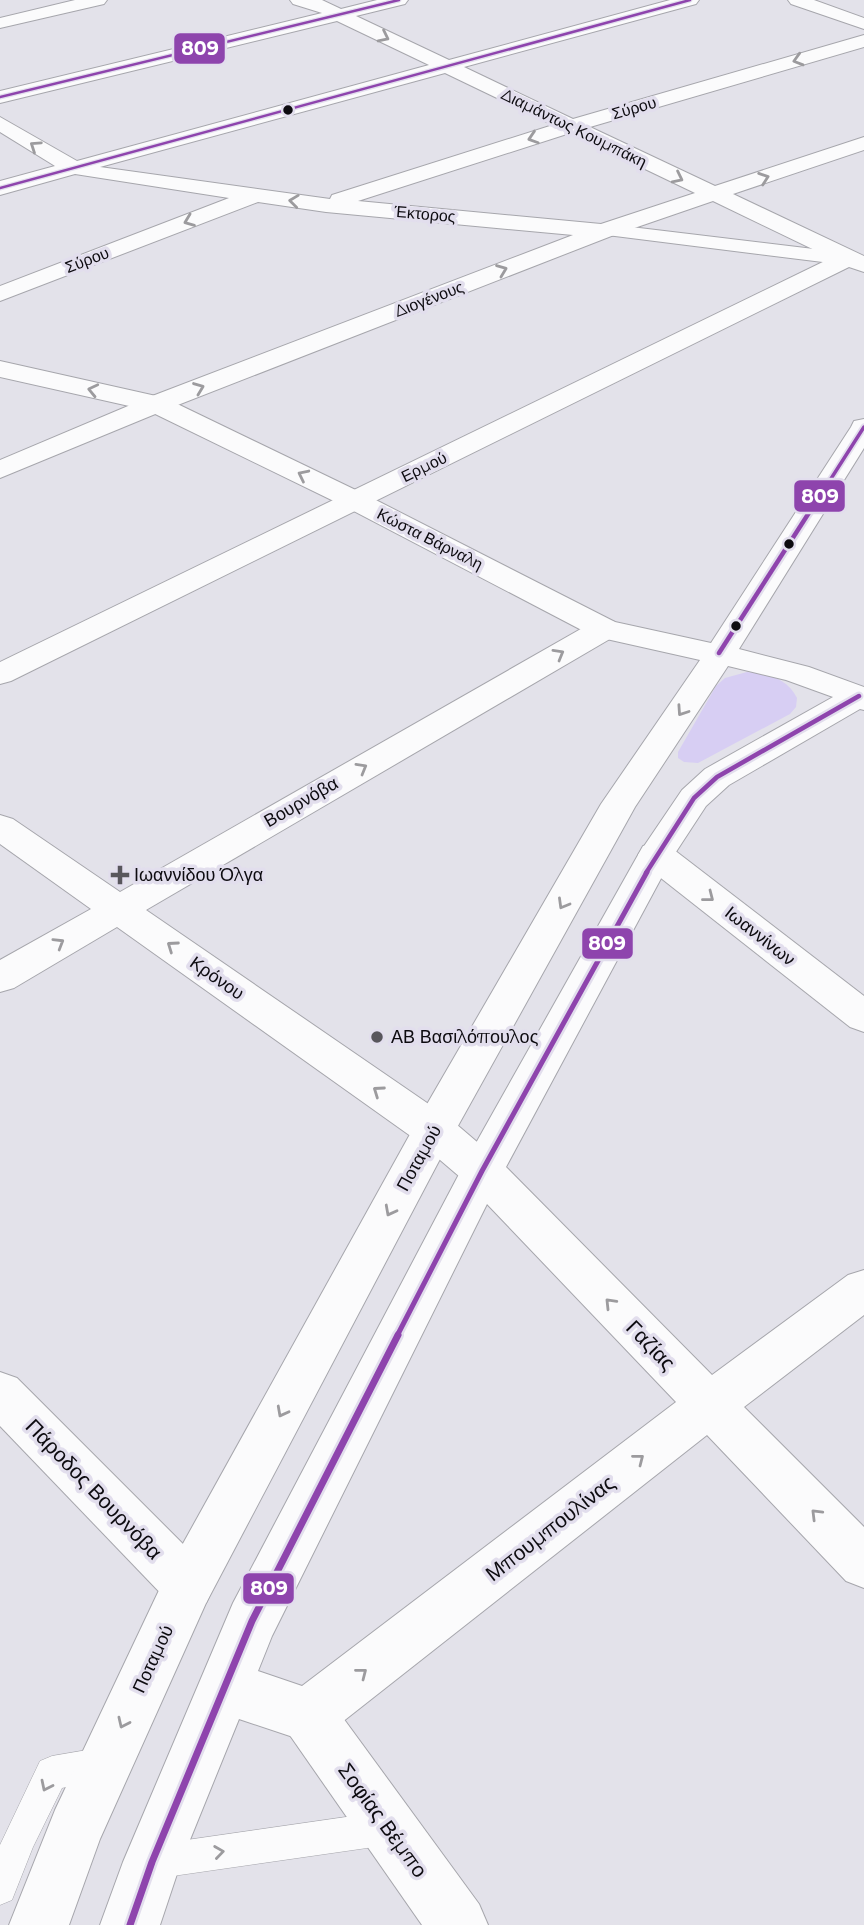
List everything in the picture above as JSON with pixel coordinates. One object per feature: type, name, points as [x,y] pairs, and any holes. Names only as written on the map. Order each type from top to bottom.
[{"type":"street","points":[[0,23],[98,0]]},
{"type":"street","name":"Διαμάντως Κουμπάκη","points":[[299,0],[314,3],[855,262]]},
{"type":"street","points":[[0,97],[399,0]]},
{"type":"street","points":[[0,188],[690,0]]},
{"type":"street","points":[[797,0],[864,24]]},
{"type":"street","name":"Σύρου","points":[[326,205],[570,126],[864,41]]},
{"type":"street","name":"Έκτορος","points":[[0,123],[70,168],[326,205],[606,230],[855,262]]},
{"type":"street","name":"Διογένους","points":[[0,470],[156,404],[606,230],[864,143]]},
{"type":"street","name":"Σύρου","points":[[0,294],[253,196]]},
{"type":"street","name":"Ερμού","points":[[0,674],[855,262]]},
{"type":"street","name":"Κώστα Βάρναλη","points":[[0,369],[156,404],[356,501],[604,629],[638,639],[719,653],[802,674],[862,696]]},
{"type":"street","name":"Ποταμού","points":[[39,1925],[75,1830],[188,1585],[434,1130],[619,804],[859,443]]},
{"type":"street","name":"Βουρνόβα","points":[[0,978],[604,629]]},
{"type":"street","points":[[130,1925],[152,1862],[252,1621],[482,1171],[656,855],[694,798],[717,777],[862,696]]},
{"type":"street","name":"Κρόνου","points":[[0,827],[434,1130]]},
{"type":"street","name":"Ιωαννίνων","points":[[656,855],[864,1017]]},
{"type":"street","name":"Γαζίας","points":[[434,1130],[482,1171],[864,1563]]},
{"type":"street","name":"Μπουμπουλίνας","points":[[308,1715],[709,1405],[864,1289]]},
{"type":"street","name":"Πάροδος Βουρνόβα","points":[[0,1392],[188,1585]]},
{"type":"street","points":[[224,1687],[308,1715]]},
{"type":"street","name":"Σοφίας Βέμπο","points":[[308,1715],[458,1925]]},
{"type":"lane","points":[[0,1888],[13,1832],[52,1773],[105,1763]]},
{"type":"lane","points":[[152,1862],[389,1828]]},
{"type":"shaded area","points":[[747,672],[769,676],[788,686],[797,698],[796,707],[790,714],[698,763],[684,762],[678,758],[678,752],[716,686],[725,678]]},
{"type":"transit line","name":"809","points":[[0,97],[399,0]]},
{"type":"transit line","name":"809","points":[[0,188],[690,0]]},
{"type":"transit line","name":"809","points":[[719,653],[864,427]]},
{"type":"transit line","name":"809","points":[[130,1925],[152,1862],[252,1621],[482,1171],[656,855],[694,798],[717,777],[859,696]]},
{"type":"place","name":"Ιωαννίδου Όλγα","points":[[120,875]]},
{"type":"place","name":"ΑΒ Βασιλόπουλος","points":[[377,1037]]}]
